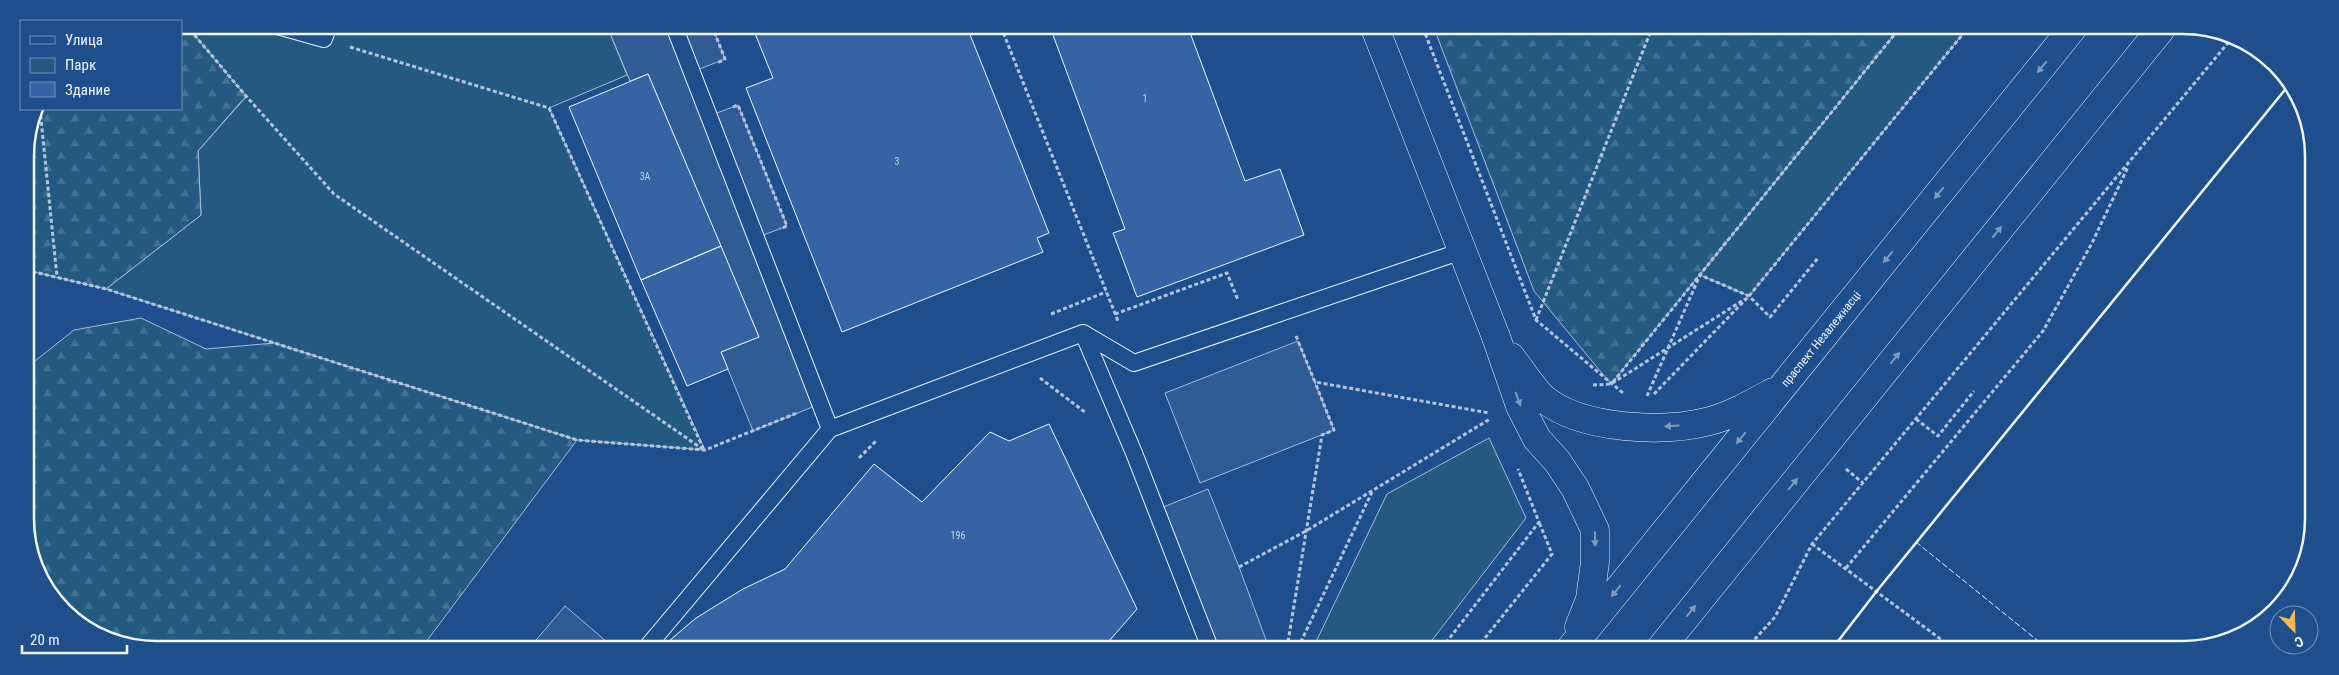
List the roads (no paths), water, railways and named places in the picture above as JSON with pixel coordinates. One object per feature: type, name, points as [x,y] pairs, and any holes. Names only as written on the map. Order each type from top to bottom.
[{"type":"main road","points":[[1377,34],[1496,337],[1520,406],[1537,439],[1557,461],[1575,488],[1595,530],[1595,562],[1590,599],[1573,641]]},
{"type":"main road","name":"праспект Незалежнасці","points":[[1576,641],[2068,34]]},
{"type":"main road","points":[[1666,641],[2157,34]]},
{"type":"main road","points":[[1496,337],[1543,398],[1569,414],[1607,423],[1647,428],[1710,421],[1743,408],[1783,387]]},
{"type":"lane","points":[[677,34],[830,429]]},
{"type":"lane","points":[[1083,333],[1134,363],[1462,251]]},
{"type":"lane","points":[[652,641],[830,429],[1083,333]]},
{"type":"lane","points":[[1083,333],[1134,453],[1207,641]]}]
